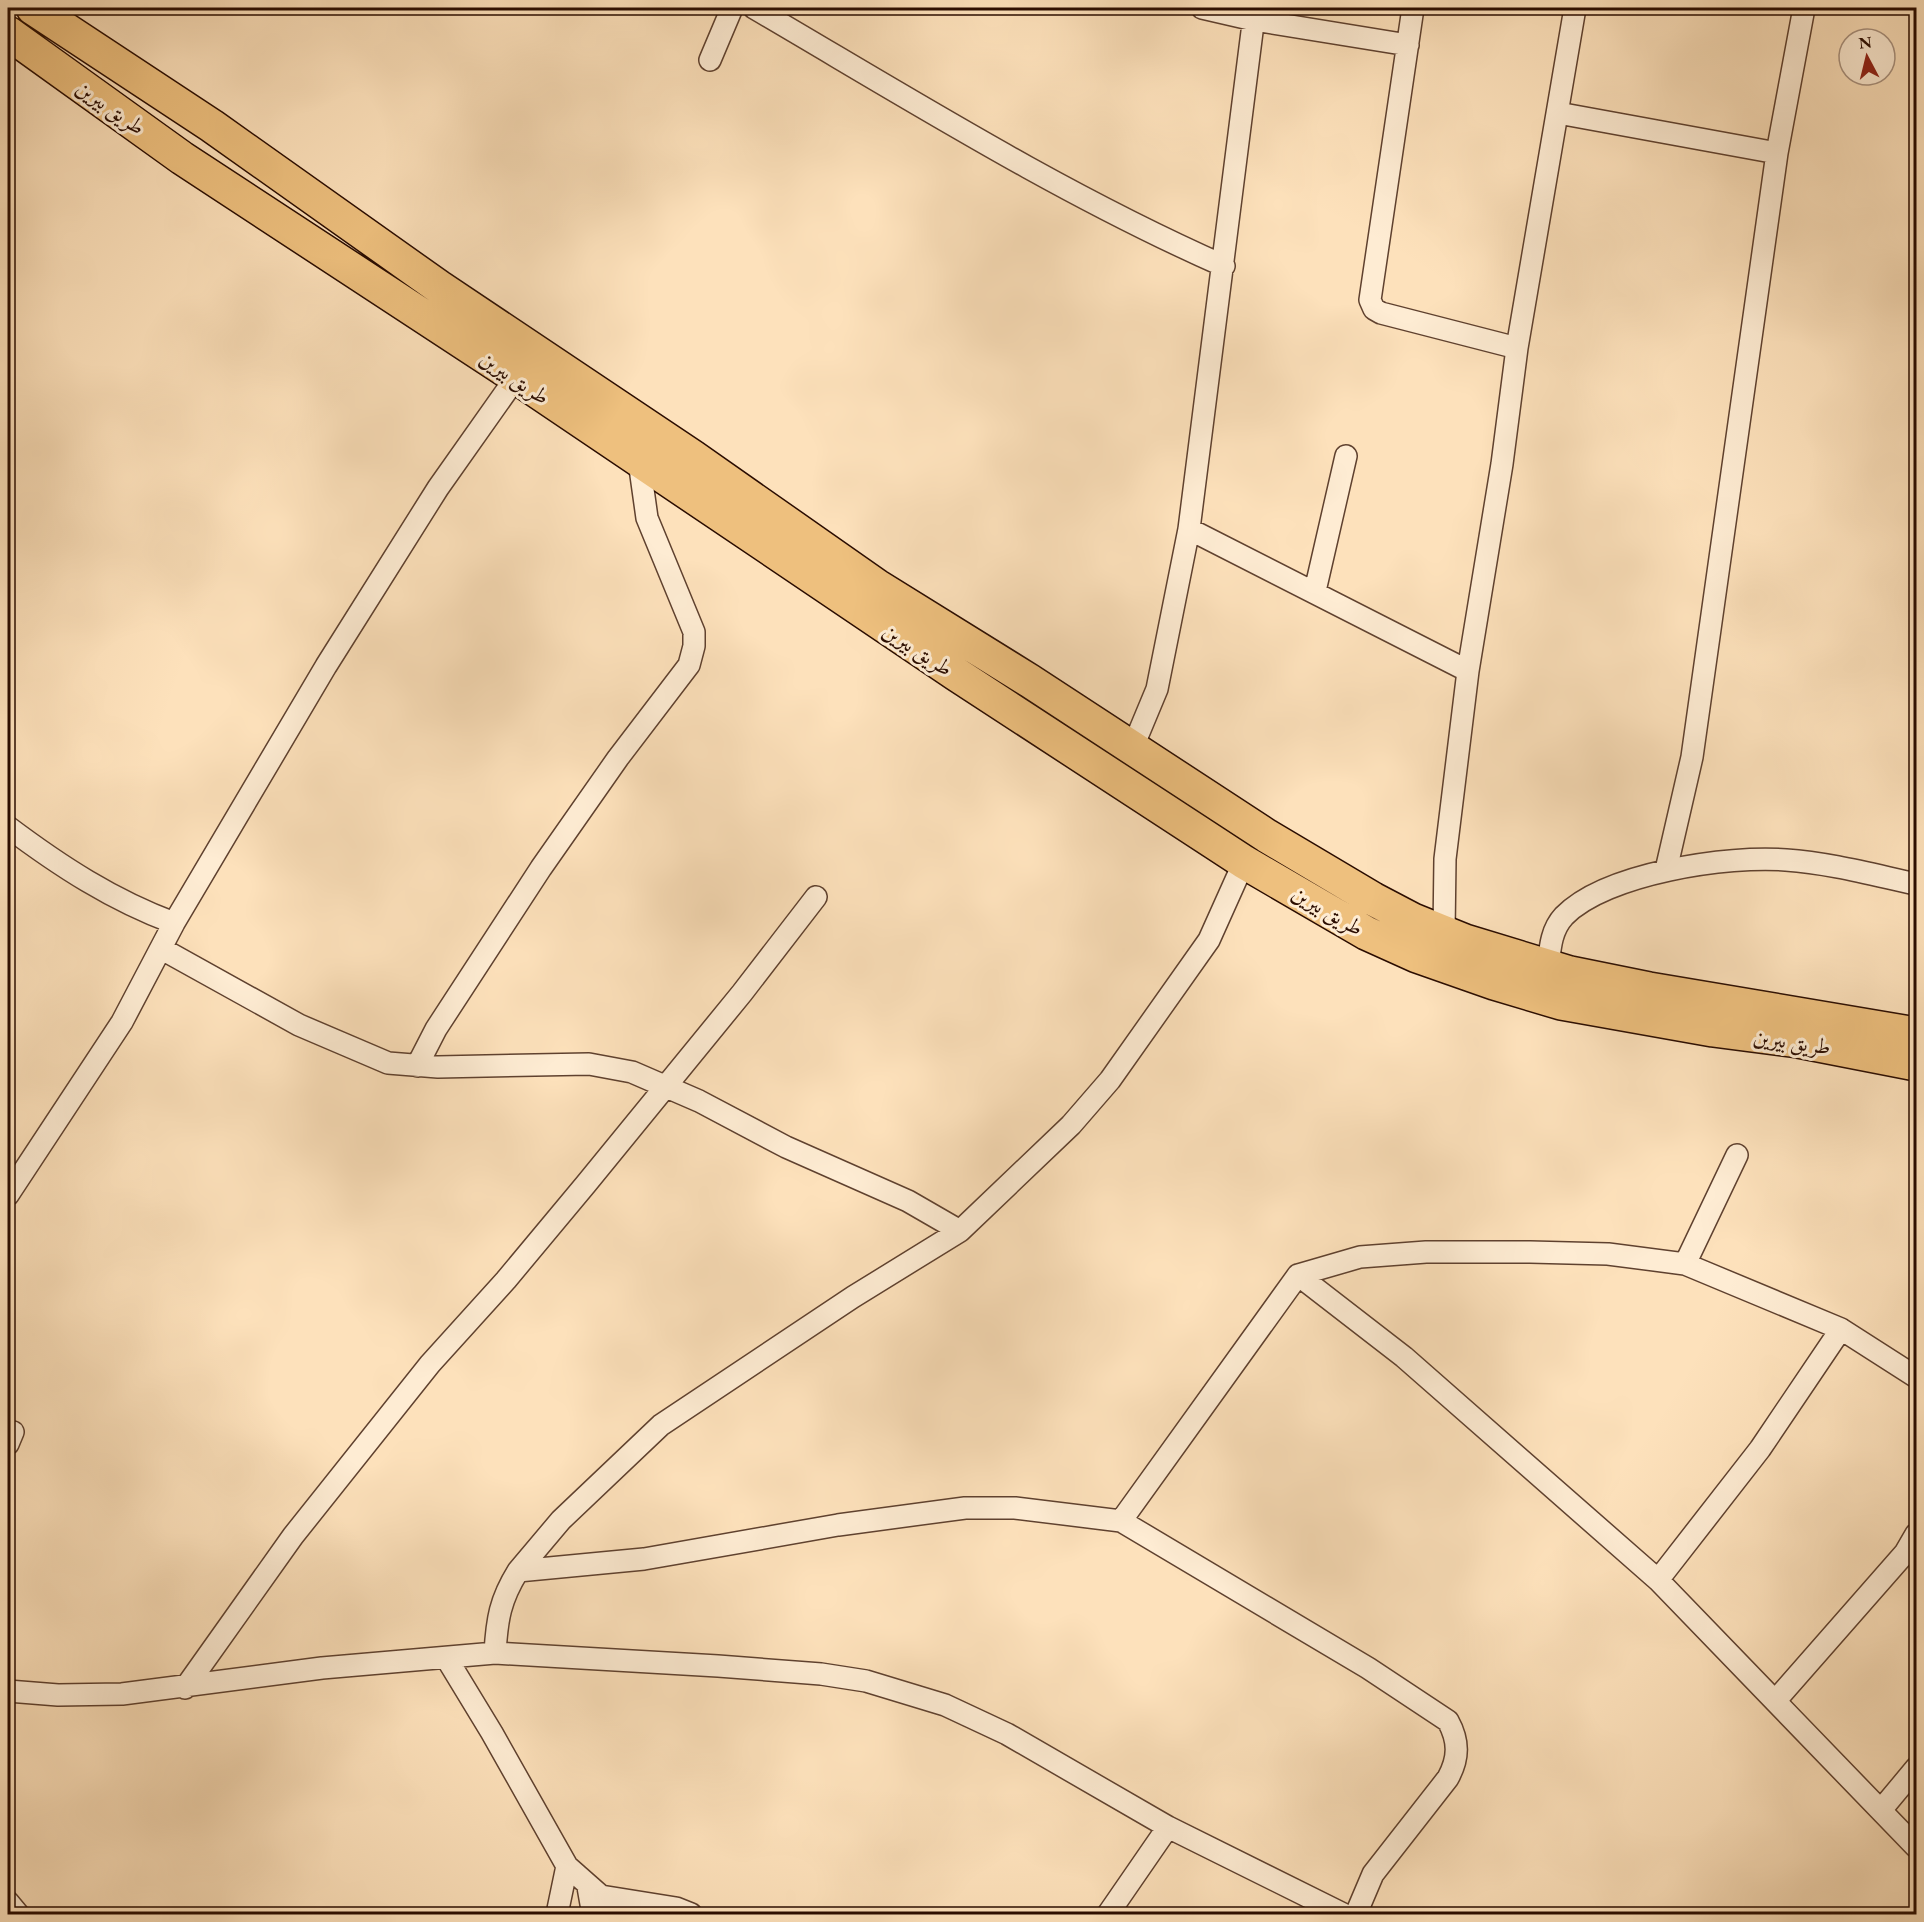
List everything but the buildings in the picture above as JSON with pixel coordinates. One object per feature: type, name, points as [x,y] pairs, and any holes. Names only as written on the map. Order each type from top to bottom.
[{"type":"main road","name":"طريق بيرين","points":[[33,8],[212,126],[525,365],[639,461],[956,674],[1245,862],[1366,933],[1417,956],[1494,983],[1562,1003],[1798,1041],[1917,1064]]},
{"type":"main road","name":"طريق بيرين","points":[[8,33],[182,158],[525,365],[693,457],[878,585],[975,648],[1030,681],[1321,870],[1413,921],[1548,967],[1648,989],[1917,1034]]},
{"type":"main road","points":[[956,674],[975,648]]},
{"type":"street","points":[[710,60],[732,8]]},
{"type":"street","points":[[754,8],[1024,165],[1152,234],[1224,266]]},
{"type":"street","points":[[1202,8],[1255,14],[1408,45]]},
{"type":"street","points":[[1413,8],[1370,300],[1374,309],[1381,313],[1517,348]]},
{"type":"street","points":[[1444,932],[1445,859],[1468,670],[1503,464],[1517,348],[1575,8]]},
{"type":"street","points":[[1666,870],[1692,758],[1777,153],[1804,8]]},
{"type":"street","points":[[1132,749],[1157,689],[1189,529],[1255,14]]},
{"type":"street","points":[[1558,113],[1777,153]]},
{"type":"street","points":[[8,1195],[122,1022],[174,923],[332,656],[438,488],[525,365]]},
{"type":"street","points":[[1316,591],[1346,456]]},
{"type":"street","points":[[417,1066],[436,1029],[541,868],[618,758],[689,665],[694,646],[694,632],[647,518],[639,461]]},
{"type":"street","points":[[1189,529],[1316,591],[1468,670]]},
{"type":"street","points":[[8,826],[46,856],[99,889],[174,923]]},
{"type":"street","points":[[1548,967],[1551,938],[1564,916],[1598,895],[1666,870],[1689,866],[1784,860],[1818,864],[1917,884]]},
{"type":"street","points":[[495,1653],[497,1619],[503,1594],[518,1570],[561,1520],[661,1425],[853,1297],[960,1231],[1071,1125],[1110,1080],[1209,940],[1245,862]]},
{"type":"street","points":[[185,1688],[293,1536],[430,1364],[506,1280],[816,897]]},
{"type":"street","points":[[162,949],[299,1025],[388,1064],[417,1066],[589,1064],[621,1069],[699,1101],[786,1147],[908,1200],[960,1231]]},
{"type":"street","points":[[1685,1264],[1737,1155]]},
{"type":"street","points":[[1121,1521],[1298,1275],[1360,1257],[1426,1252],[1608,1254],[1685,1264],[1841,1329],[1917,1377]]},
{"type":"street","points":[[1298,1275],[1404,1357],[1658,1580],[1917,1847]]},
{"type":"street","points":[[1658,1580],[1760,1449],[1841,1329]]},
{"type":"street","points":[[518,1570],[644,1559],[838,1525],[965,1508],[1015,1508],[1121,1521],[1368,1668],[1448,1721],[1454,1733],[1457,1751],[1455,1765],[1448,1778],[1373,1874],[1356,1914]]},
{"type":"street","points":[[1776,1700],[1905,1553],[1917,1533]]},
{"type":"street","points":[[9,1694],[122,1694],[185,1688],[322,1668],[447,1659],[495,1653],[718,1666],[821,1674],[866,1681],[945,1705],[1007,1734],[1168,1827],[1343,1914]]},
{"type":"street","points":[[447,1659],[492,1733],[567,1866],[588,1887],[601,1896],[676,1908],[692,1914]]},
{"type":"street","points":[[1881,1810],[1917,1768]]},
{"type":"street","points":[[1108,1914],[1168,1827]]},
{"type":"street","points":[[557,1914],[567,1866]]},
{"type":"street","points":[[588,1887],[597,1914]]},
{"type":"street","points":[[8,1902],[18,1914]]}]
